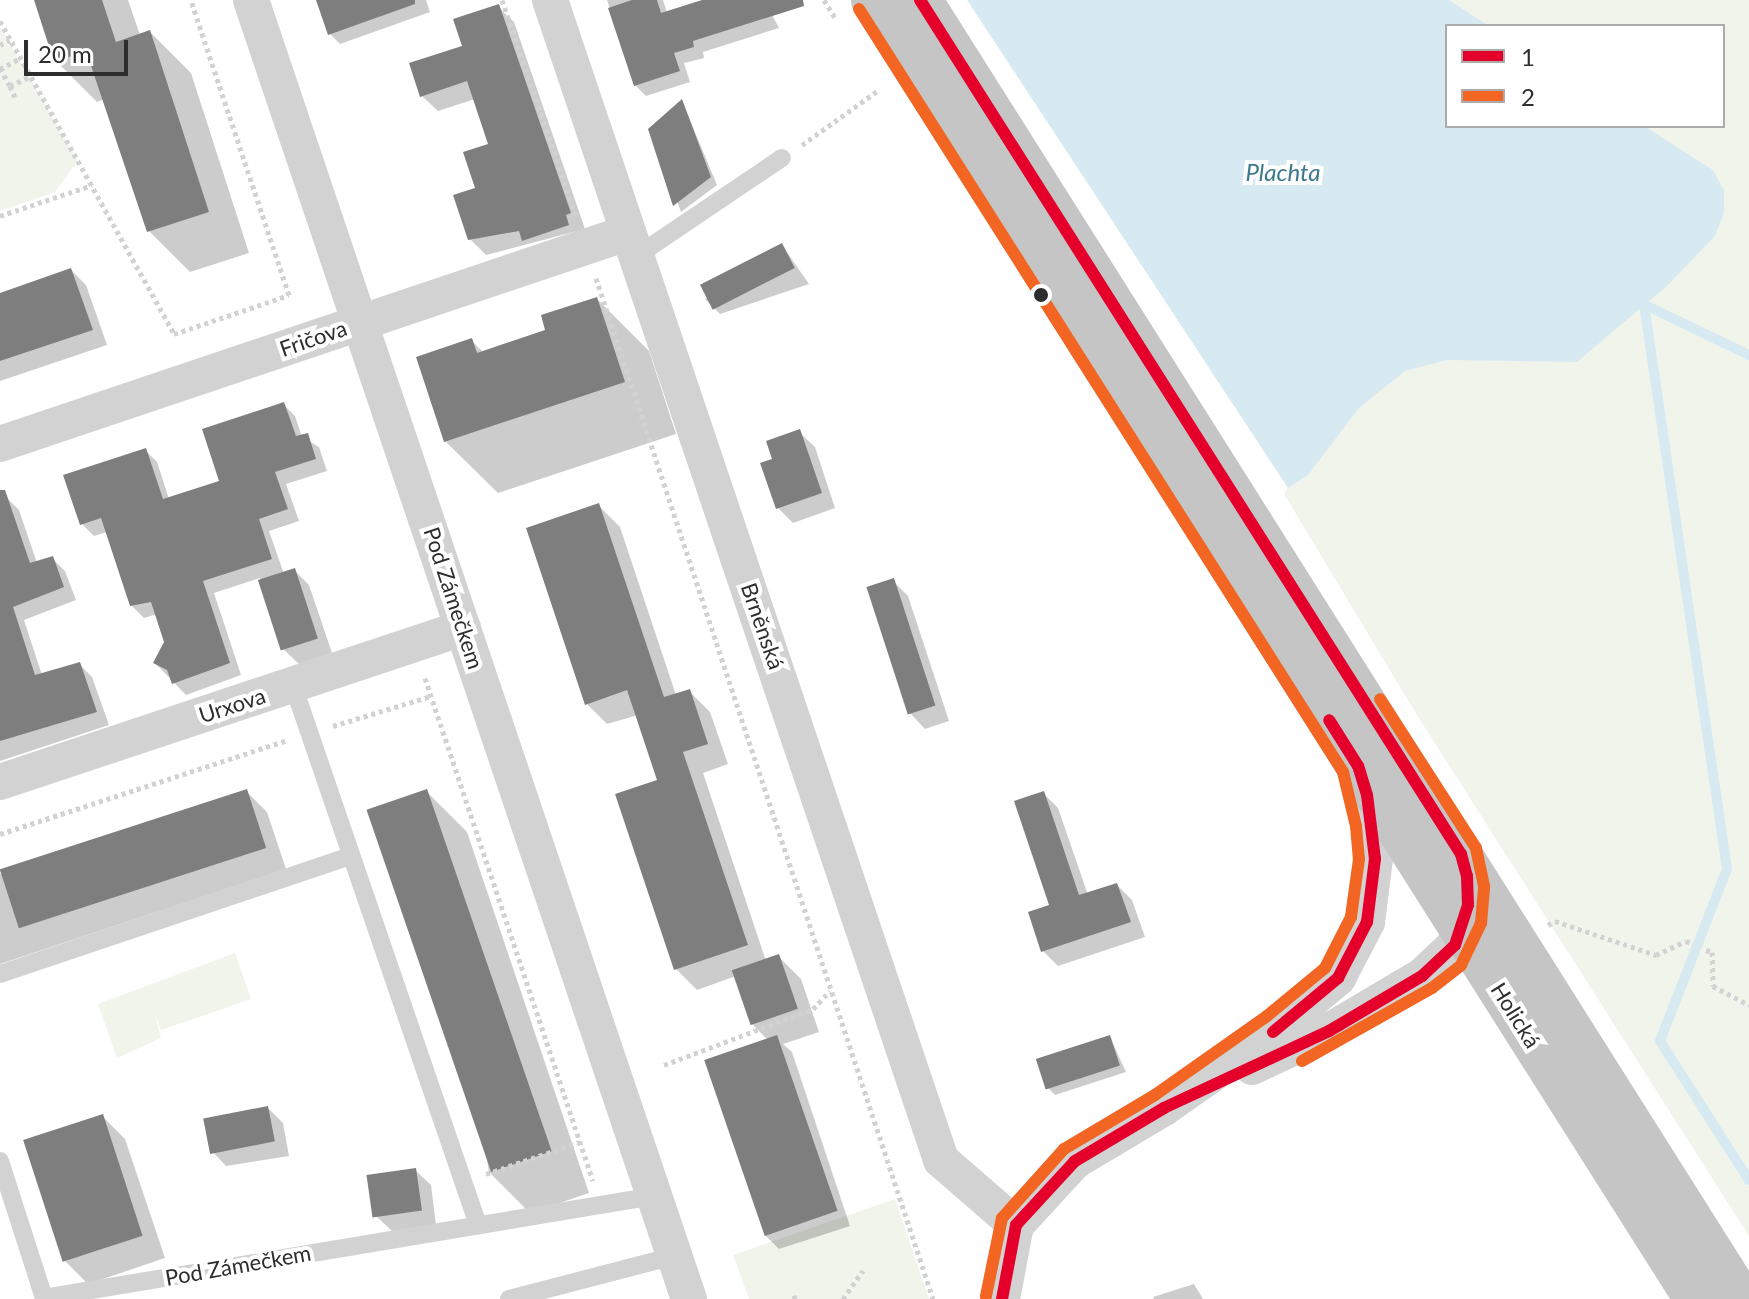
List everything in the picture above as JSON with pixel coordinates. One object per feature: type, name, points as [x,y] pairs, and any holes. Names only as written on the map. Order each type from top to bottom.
[{"type":"main road","name":"Holická","points":[[920,0],[1741,1299]]},
{"type":"main road","name":"Holická","points":[[857,13],[1358,766],[1696,1299]]},
{"type":"street","name":"Pod Zámečkem","points":[[251,0],[362,321],[689,1299]]},
{"type":"street","name":"Brněnská","points":[[550,0],[631,245],[844,859],[941,1160],[1016,1225]]},
{"type":"street","name":"Fričova","points":[[0,444],[586,246],[631,245]]},
{"type":"street","name":"Urxova","points":[[0,782],[463,628]]},
{"type":"street","points":[[1002,1299],[1016,1225],[1075,1161],[1164,1108],[1277,1029],[1338,978],[1367,922],[1375,859],[1358,766]]},
{"type":"street","points":[[1164,1108],[1329,1031],[1422,976],[1448,955],[1462,929],[1468,888],[1461,854]]},
{"type":"street","points":[[1422,976],[1449,967],[1467,969],[1503,994]]},
{"type":"lane","points":[[631,245],[782,158]]},
{"type":"lane","points":[[293,685],[478,1225]]},
{"type":"lane","points":[[0,974],[350,856]]},
{"type":"lane","name":"Pod Zámečkem","points":[[0,1161],[44,1298],[654,1196]]},
{"type":"lane","points":[[509,1299],[674,1256]]},
{"type":"path","points":[[0,21],[174,334],[289,295],[191,0]]},
{"type":"path","points":[[502,0],[933,1299]]},
{"type":"path","points":[[824,0],[857,13]]},
{"type":"path","points":[[0,45],[10,40]]},
{"type":"path","points":[[15,97],[0,68],[21,58]]},
{"type":"path","points":[[10,86],[31,76]]},
{"type":"path","points":[[782,158],[881,91],[873,78]]},
{"type":"path","points":[[0,216],[92,185]]},
{"type":"path","points":[[414,645],[601,1205]]},
{"type":"path","points":[[0,834],[431,696]]},
{"type":"path","points":[[1555,921],[1656,955],[1686,941],[1693,944]]},
{"type":"path","points":[[1706,950],[1712,952],[1713,986],[1749,1005]]},
{"type":"path","points":[[664,1065],[813,1009],[830,991]]},
{"type":"path","points":[[463,1181],[580,1142]]},
{"type":"path","points":[[843,1299],[863,1270]]},
{"type":"shaded area","points":[[971,0],[1749,0],[1749,1236],[1415,712],[1284,494],[1288,487]]},
{"type":"shaded area","points":[[0,27],[78,161],[55,192],[0,211]]},
{"type":"shaded area","points":[[235,953],[251,999],[161,1030],[155,1015],[161,1038],[117,1058],[98,1004]]},
{"type":"shaded area","points":[[895,1199],[929,1299],[749,1299],[733,1255]]},
{"type":"water","name":"Plachta","points":[[967,0],[1449,0],[1486,24],[1445,24],[1445,128],[1647,128],[1713,170],[1724,190],[1724,213],[1715,236],[1668,285],[1577,362],[1447,360],[1405,371],[1359,408],[1308,475],[1288,488]]},
{"type":"building","points":[[34,0],[102,0],[116,42],[150,30],[209,212],[147,232],[86,51],[54,62]]},
{"type":"building","points":[[316,0],[415,0],[415,4],[328,35]]},
{"type":"building","points":[[632,0],[657,0],[661,13],[702,0],[803,0],[804,6],[693,41],[694,47],[674,53],[680,71],[634,86],[608,8]]},
{"type":"building","points":[[499,4],[571,213],[566,215],[569,225],[522,241],[519,231],[468,240],[453,195],[475,188],[463,152],[488,144],[467,81],[420,97],[409,63],[462,46],[453,19]]},
{"type":"building","points":[[682,99],[711,177],[673,206],[648,129]]},
{"type":"building","points":[[782,243],[795,268],[713,310],[700,285]]},
{"type":"building","points":[[71,268],[93,330],[0,361],[0,293]]},
{"type":"building","points":[[597,297],[625,382],[444,442],[416,357],[472,338],[477,353],[545,330],[541,315]]},
{"type":"building","points":[[284,402],[296,436],[308,433],[316,459],[275,472],[288,509],[259,519],[272,559],[203,581],[230,663],[172,684],[167,670],[153,663],[164,642],[151,602],[130,606],[101,518],[80,525],[63,475],[146,448],[163,499],[219,481],[202,429]]},
{"type":"building","points":[[800,429],[822,493],[776,509],[760,463],[772,459],[766,441]]},
{"type":"building","points":[[0,490],[5,490],[30,563],[53,556],[64,587],[13,607],[35,675],[80,662],[97,712],[0,741]]},
{"type":"building","points":[[599,503],[664,697],[690,689],[708,744],[683,752],[748,945],[674,970],[615,794],[657,780],[627,690],[585,705],[526,528]]},
{"type":"building","points":[[295,568],[318,638],[281,650],[258,580]]},
{"type":"building","points":[[894,578],[935,705],[908,714],[866,587]]},
{"type":"building","points":[[247,789],[266,848],[19,928],[0,869]]},
{"type":"building","points":[[427,789],[552,1151],[491,1172],[366,810]]},
{"type":"building","points":[[1044,791],[1079,895],[1117,883],[1131,922],[1041,952],[1028,912],[1049,905],[1014,801]]},
{"type":"building","points":[[779,954],[798,1009],[751,1025],[732,970]]},
{"type":"building","points":[[777,1035],[838,1211],[765,1236],[704,1060]]},
{"type":"building","points":[[1110,1035],[1120,1065],[1046,1090],[1036,1059]]},
{"type":"building","points":[[268,1106],[275,1141],[210,1154],[203,1119]]},
{"type":"building","points":[[103,1114],[143,1236],[63,1262],[23,1140]]},
{"type":"building","points":[[416,1168],[422,1211],[372,1218],[366,1175]]},
{"type":"waterway","points":[[1639,302],[1749,355]]},
{"type":"waterway","points":[[1644,304],[1727,869],[1660,1041],[1749,1180]]},
{"type":"transit line","name":"1","points":[[920,0],[1461,854],[1467,876],[1468,905],[1455,945],[1422,976],[1329,1031],[1164,1108],[1075,1161],[1016,1225],[1002,1299]]},
{"type":"transit line","name":"2","points":[[859,9],[1343,772],[1356,826],[1359,859],[1351,917],[1325,968],[1267,1016],[1155,1095],[1064,1149],[1002,1218],[986,1296]]},
{"type":"transit line","name":"2","points":[[1302,1061],[1432,988],[1461,965],[1481,923],[1484,886],[1476,848],[1380,699]]},
{"type":"transit line","name":"1","points":[[1273,1032],[1338,978],[1367,922],[1375,859],[1367,795],[1358,766],[1329,720]]}]
